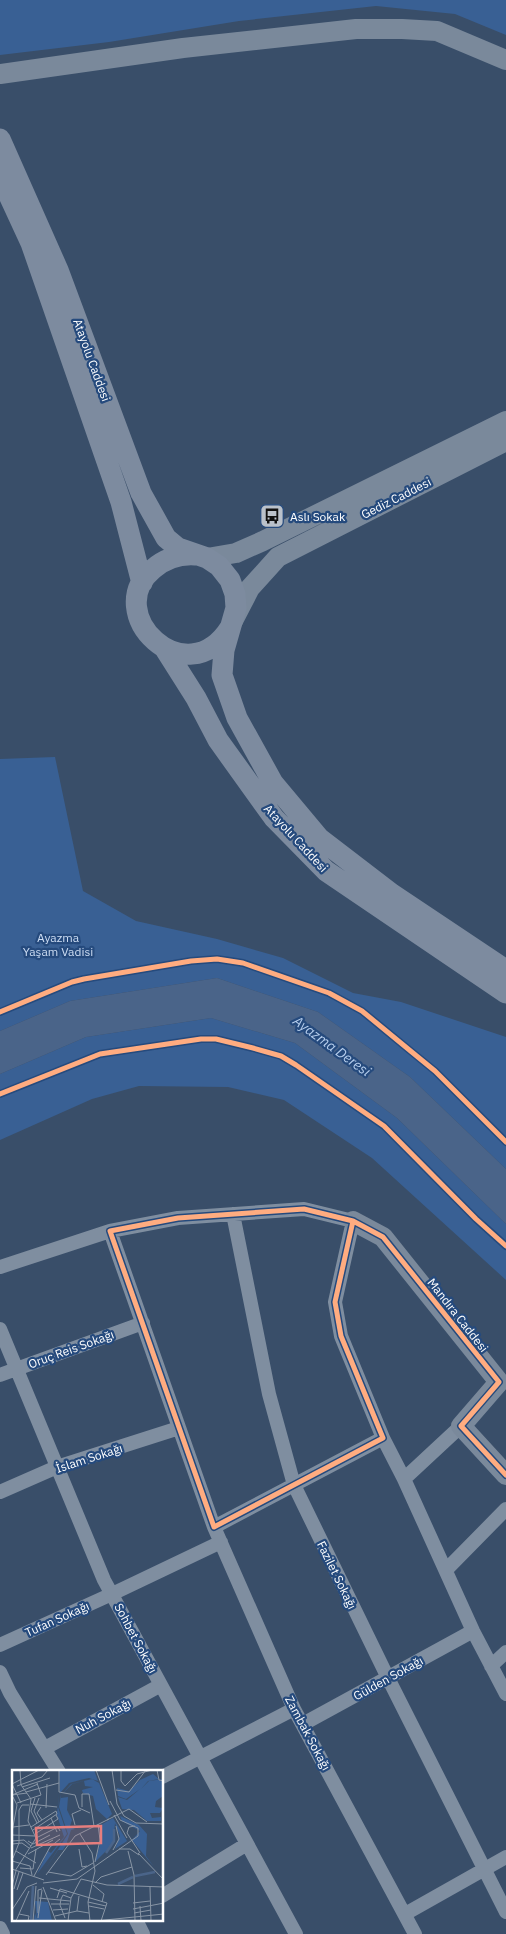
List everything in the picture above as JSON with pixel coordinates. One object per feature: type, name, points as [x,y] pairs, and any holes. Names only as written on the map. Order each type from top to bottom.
[{"type":"main road","name":"Atayolu Caddesi","points":[[0,139],[58,270],[141,493],[166,538],[178,548],[206,558],[219,566],[230,580],[235,594],[236,608],[224,650],[222,675],[237,718],[273,783],[319,838],[392,894],[506,970]]},
{"type":"main road","name":"Atayolu Caddesi","points":[[0,176],[5,202],[31,243],[121,502],[142,583],[137,600],[138,615],[144,628],[152,640],[165,649],[180,654],[196,653],[212,647],[224,636],[232,623]]},
{"type":"main road","points":[[142,583],[149,572],[162,561],[177,555],[194,555],[206,558]]},
{"type":"main road","name":"Atayolu Caddesi","points":[[165,649],[196,698],[223,748],[274,818],[326,871],[506,993]]},
{"type":"street","points":[[0,74],[183,48],[356,29],[437,31],[506,60]]},
{"type":"street","name":"Gediz Caddesi","points":[[206,558],[236,553],[263,541],[506,421]]},
{"type":"street","name":"Gediz Caddesi","points":[[232,623],[250,588],[278,557],[506,441]]},
{"type":"street","points":[[0,1268],[110,1231],[178,1218],[304,1209],[353,1221],[335,1302],[341,1336],[383,1438],[404,1479],[473,1631],[506,1694]]},
{"type":"street","name":"Fazilet Sokağı","points":[[233,1214],[269,1394],[294,1485],[388,1678],[506,1912]]},
{"type":"street","name":"Mandıra Caddesi","points":[[353,1221],[383,1237],[499,1382],[461,1426]]},
{"type":"street","name":"Zambak Sokağı","points":[[110,1231],[214,1527],[294,1709],[415,1934]]},
{"type":"street","name":"Oruç Reis Sokağı","points":[[0,1375],[143,1323]]},
{"type":"street","name":"Sohbet Sokağı","points":[[0,1329],[104,1580],[296,1934]]},
{"type":"street","points":[[404,1479],[461,1426],[506,1475]]},
{"type":"street","name":"İslam Sokağı","points":[[0,1492],[58,1468],[179,1428]]},
{"type":"street","points":[[214,1527],[383,1438]]},
{"type":"street","points":[[446,1570],[506,1509]]},
{"type":"street","name":"Tufan Sokağı","points":[[0,1645],[222,1542]]},
{"type":"street","name":"Gülden Sokağı","points":[[303,1724],[473,1631]]},
{"type":"street","points":[[492,1666],[506,1652]]},
{"type":"street","points":[[0,1672],[5,1695],[45,1748],[58,1770]]},
{"type":"street","name":"Nuh Sokağı","points":[[45,1748],[161,1685]]},
{"type":"street","points":[[164,1776],[294,1709]]},
{"type":"street","points":[[164,1895],[247,1844]]},
{"type":"street","points":[[405,1914],[506,1857]]},
{"type":"street","points":[[137,1922],[143,1934]]},
{"type":"street","points":[[0,1928],[3,1934]]},
{"type":"green space","points":[[0,0],[506,0],[506,35],[455,14],[376,6],[239,21],[109,42],[0,55]]},
{"type":"green space","name":"Ayazma Yaşam Vadisi","points":[[55,757],[83,891],[136,921],[217,939],[283,958],[353,993],[401,1002],[506,1037],[506,1169],[410,1077],[318,1012],[217,978],[70,1001],[0,1031],[0,759]]},
{"type":"green space","points":[[211,1018],[295,1043],[397,1118],[506,1224],[506,1280],[372,1158],[284,1100],[228,1087],[139,1086],[92,1099],[0,1140],[0,1074],[86,1037]]},
{"type":"water","name":"Ayazma Deresi","points":[[217,978],[318,1012],[410,1077],[506,1169],[506,1224],[397,1118],[295,1043],[211,1018],[86,1037],[0,1074],[0,1031],[70,1001]]},
{"type":"cycle path","points":[[0,1012],[72,982],[84,979],[191,961],[217,959],[243,963],[329,993],[362,1011],[435,1071],[506,1142]]},
{"type":"cycle path","points":[[0,1094],[100,1054],[201,1039],[216,1039],[281,1056],[384,1126],[476,1219],[506,1246]]},
{"type":"cycle path","points":[[353,1221],[335,1302],[341,1336],[383,1438],[214,1527],[110,1231],[178,1218],[304,1209],[353,1221],[383,1237],[499,1382],[461,1426],[506,1475]]},
{"type":"place","name":"Aslı Sokak","points":[[272,516]]}]
